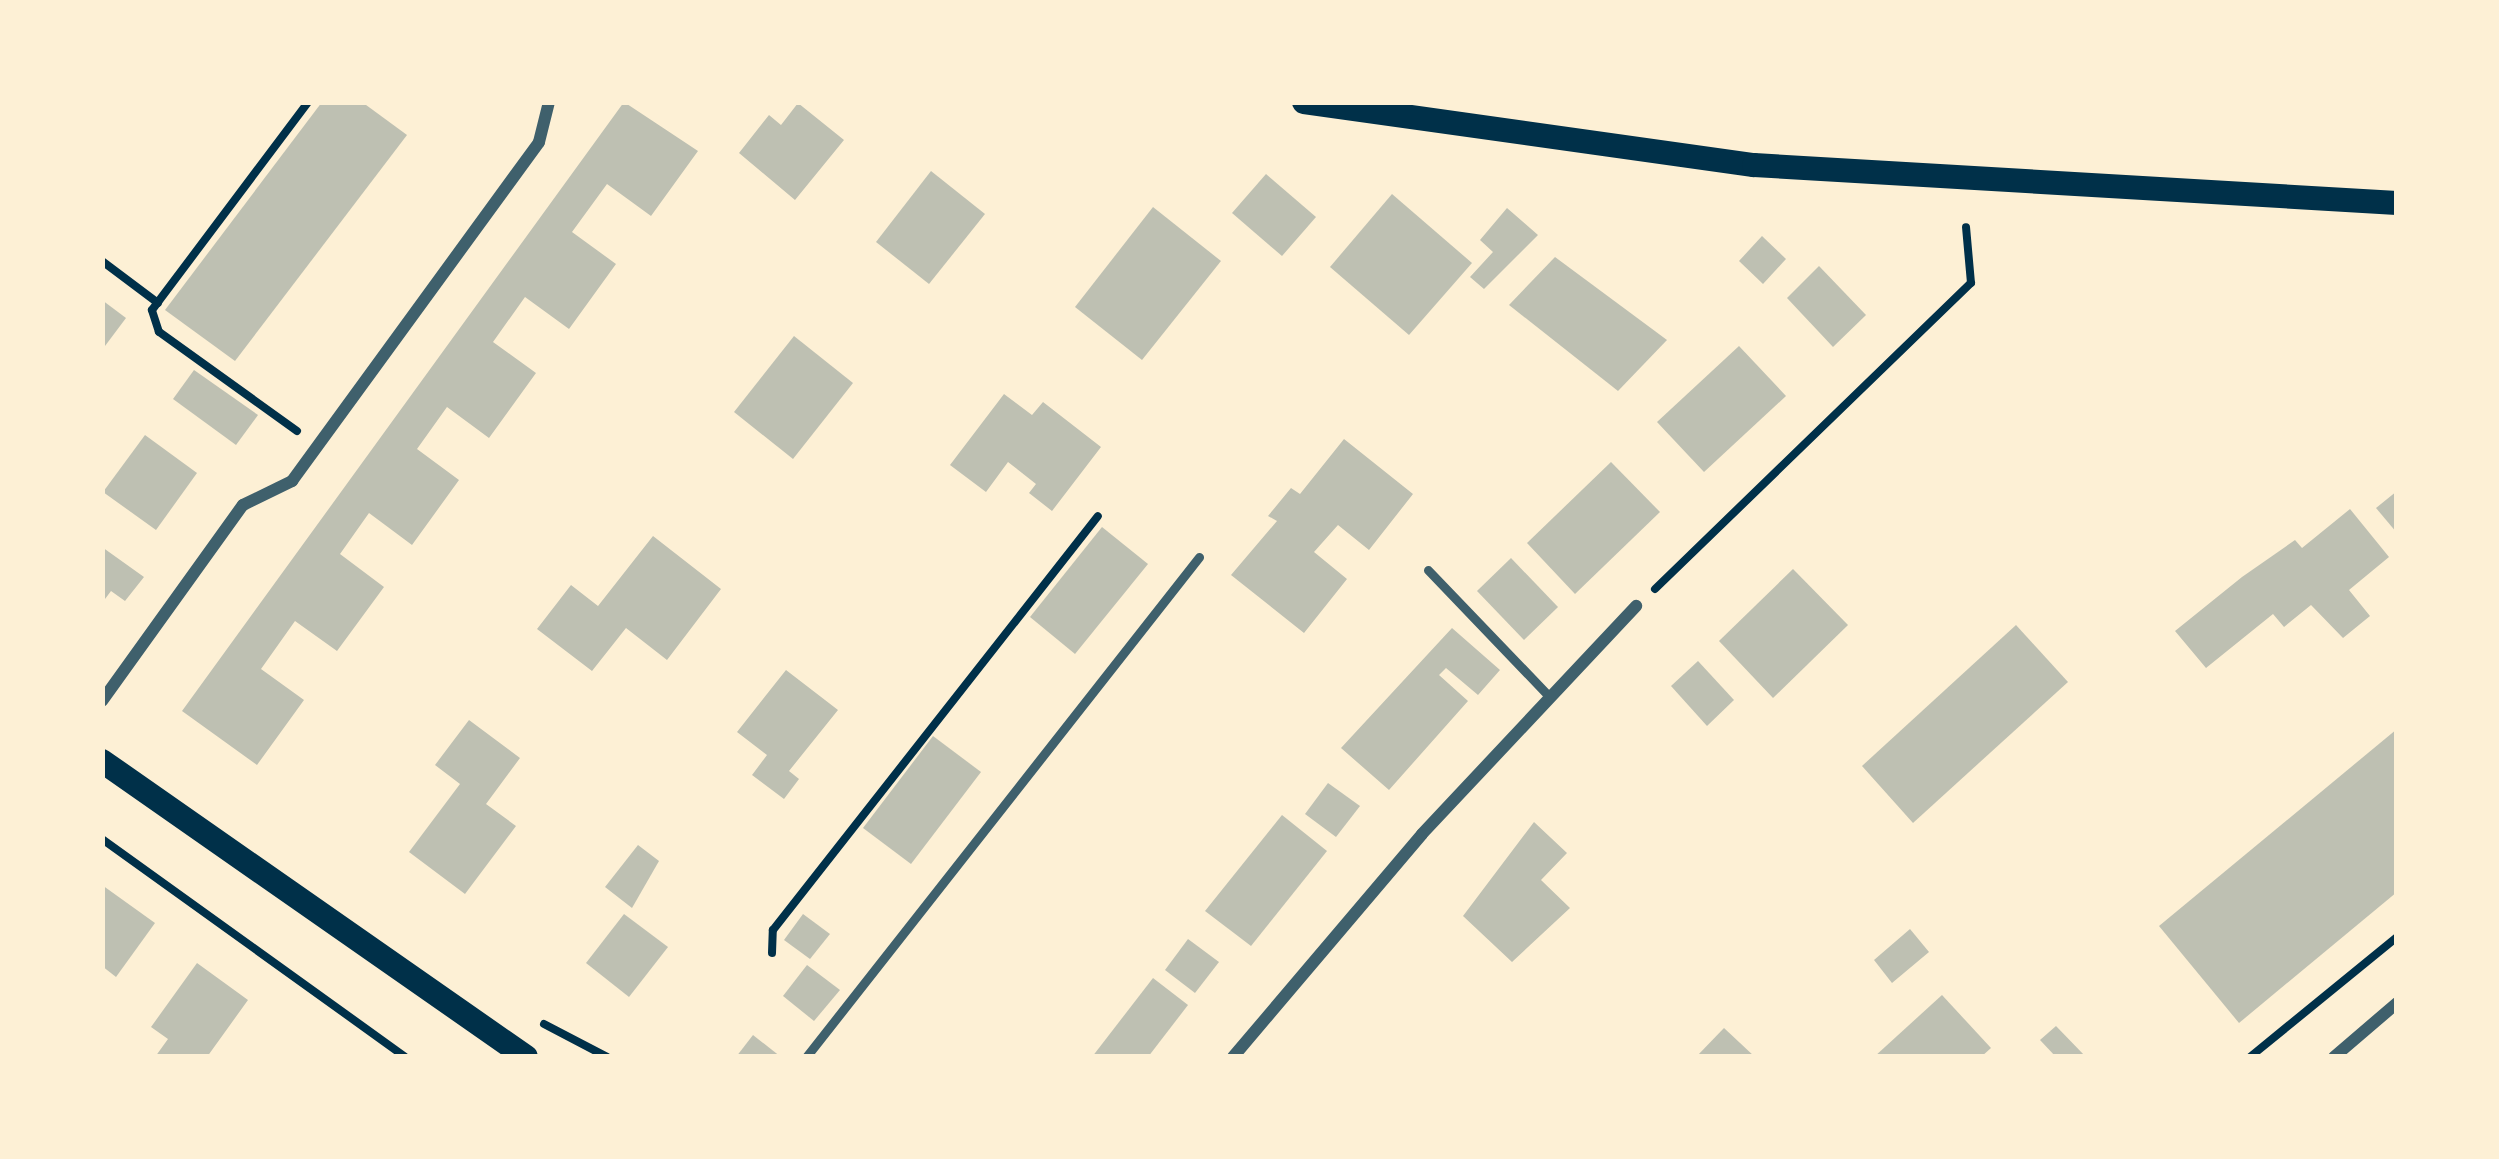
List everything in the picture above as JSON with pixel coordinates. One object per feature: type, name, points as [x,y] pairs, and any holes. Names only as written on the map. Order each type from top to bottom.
[{"type":"main road","points":[[1304,102],[1754,165],[2397,203]]},
{"type":"main road","points":[[102,761],[526,1057]]},
{"type":"street","points":[[102,701],[243,506],[292,481],[539,142],[549,102]]},
{"type":"street","points":[[1233,1057],[1549,696],[1636,606]]},
{"type":"street","points":[[2334,1057],[2397,1004]]},
{"type":"lane","points":[[806,1057],[1199,557]]},
{"type":"lane","points":[[1428,570],[1549,696]]},
{"type":"path","points":[[308,102],[158,303],[159,332],[317,446]]},
{"type":"path","points":[[1636,606],[1971,283],[1966,227]]},
{"type":"path","points":[[102,261],[158,303]]},
{"type":"path","points":[[772,953],[773,931],[1099,516]]},
{"type":"path","points":[[102,839],[406,1057]]},
{"type":"path","points":[[2250,1057],[2397,937]]},
{"type":"building","points":[[322,102],[362,102],[407,135],[235,361],[165,310]]},
{"type":"building","points":[[624,102],[698,151],[651,216],[607,184],[572,232],[616,264],[569,329],[525,297],[493,342],[536,373],[489,438],[447,407],[417,449],[459,480],[412,545],[369,513],[340,554],[384,587],[337,651],[295,621],[261,669],[304,700],[257,765],[182,711]]},
{"type":"building","points":[[798,103],[844,140],[795,200],[739,153],[769,115],[781,125]]},
{"type":"building","points":[[931,171],[985,214],[929,284],[876,242]]},
{"type":"building","points":[[1266,174],[1316,217],[1282,256],[1232,213]]},
{"type":"building","points":[[1392,194],[1472,263],[1409,335],[1330,267]]},
{"type":"building","points":[[1153,207],[1221,261],[1142,360],[1075,307]]},
{"type":"building","points":[[1507,208],[1538,235],[1484,289],[1470,277],[1493,252],[1480,240]]},
{"type":"building","points":[[1762,236],[1786,259],[1763,284],[1739,261]]},
{"type":"building","points":[[1555,257],[1667,340],[1618,391],[1509,305]]},
{"type":"building","points":[[1819,266],[1866,315],[1833,347],[1787,298]]},
{"type":"building","points":[[102,300],[126,318],[102,350]]},
{"type":"building","points":[[794,336],[853,383],[793,459],[734,412]]},
{"type":"building","points":[[1739,346],[1786,396],[1704,472],[1657,422]]},
{"type":"building","points":[[194,370],[258,415],[236,445],[173,399]]},
{"type":"building","points":[[1004,394],[1032,415],[1043,402],[1101,447],[1052,511],[1029,493],[1036,484],[1008,462],[986,492],[950,465]]},
{"type":"building","points":[[145,435],[197,473],[156,530],[103,492]]},
{"type":"building","points":[[1344,439],[1413,494],[1369,550],[1338,525],[1314,552],[1347,579],[1304,633],[1231,575],[1277,521],[1268,516],[1291,488],[1300,494]]},
{"type":"building","points":[[1611,462],[1660,512],[1575,594],[1527,543]]},
{"type":"building","points":[[2397,491],[2397,533],[2376,508]]},
{"type":"building","points":[[2350,509],[2389,557],[2349,590],[2370,616],[2343,638],[2311,605],[2284,627],[2273,614],[2206,668],[2175,631],[2295,540],[2302,548]]},
{"type":"building","points":[[1102,527],[1148,564],[1075,654],[1030,617]]},
{"type":"building","points":[[653,536],[721,589],[667,660],[626,628],[592,671],[537,629],[571,585],[598,606]]},
{"type":"building","points":[[102,547],[144,577],[125,601],[111,591],[102,603]]},
{"type":"building","points":[[1511,558],[1558,607],[1524,640],[1477,591]]},
{"type":"building","points":[[1793,569],[1848,625],[1773,698],[1719,641]]},
{"type":"building","points":[[2016,625],[2068,682],[1913,823],[1862,766]]},
{"type":"building","points":[[1452,628],[1500,670],[1478,695],[1446,668],[1439,675],[1468,701],[1389,790],[1341,748]]},
{"type":"building","points":[[1698,661],[1734,700],[1707,726],[1671,686]]},
{"type":"building","points":[[786,670],[838,710],[789,771],[799,779],[784,799],[752,775],[767,755],[737,732]]},
{"type":"building","points":[[469,720],[520,758],[486,804],[516,826],[465,894],[409,852],[460,784],[435,765]]},
{"type":"building","points":[[2397,729],[2397,892],[2239,1023],[2159,926]]},
{"type":"building","points":[[933,736],[981,772],[911,864],[863,828]]},
{"type":"building","points":[[1328,783],[1360,806],[1336,837],[1305,814]]},
{"type":"building","points":[[1282,815],[1327,851],[1251,946],[1205,911]]},
{"type":"building","points":[[1534,822],[1567,853],[1541,880],[1570,908],[1512,962],[1463,916]]},
{"type":"building","points":[[638,845],[659,861],[632,908],[605,887]]},
{"type":"building","points":[[102,885],[155,923],[116,977],[102,966]]},
{"type":"building","points":[[624,914],[668,947],[629,997],[586,963]]},
{"type":"building","points":[[803,914],[830,934],[810,959],[784,940]]},
{"type":"building","points":[[1910,929],[1929,952],[1892,983],[1874,960]]},
{"type":"building","points":[[1188,939],[1219,962],[1195,993],[1165,970]]},
{"type":"building","points":[[197,963],[248,1000],[207,1057],[155,1057],[168,1039],[151,1027]]},
{"type":"building","points":[[807,965],[840,990],[814,1021],[783,996]]},
{"type":"building","points":[[1153,978],[1188,1005],[1148,1057],[1092,1057]]},
{"type":"building","points":[[1942,995],[1991,1048],[1981,1057],[1874,1057]]},
{"type":"building","points":[[2056,1026],[2086,1057],[2056,1057],[2040,1040]]},
{"type":"building","points":[[1724,1028],[1755,1057],[1696,1057]]},
{"type":"building","points":[[753,1035],[781,1057],[736,1057]]}]
